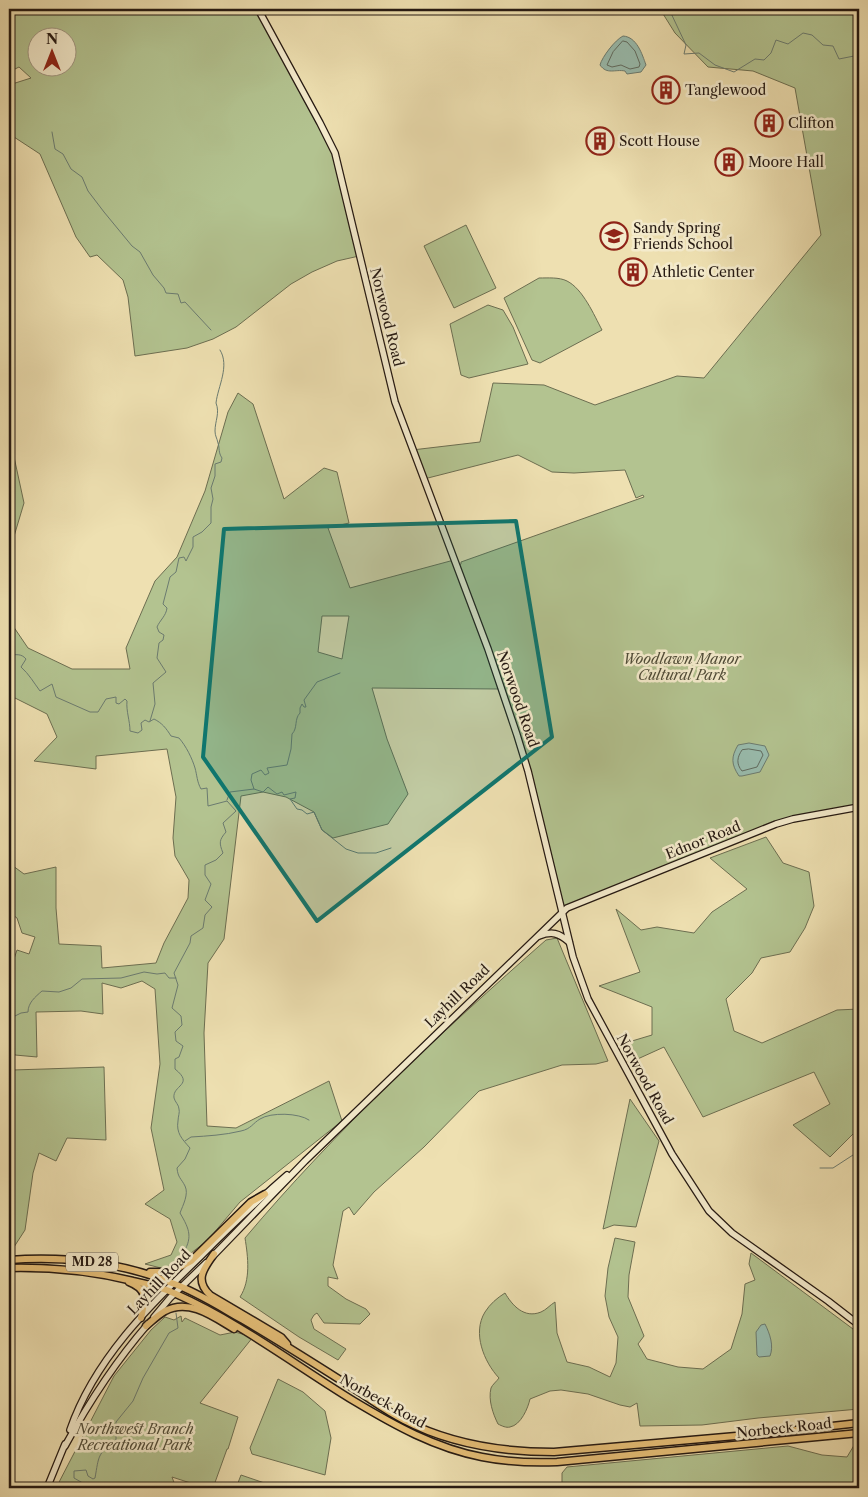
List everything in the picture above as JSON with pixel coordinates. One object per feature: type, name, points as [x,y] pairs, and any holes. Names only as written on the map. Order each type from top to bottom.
[{"type":"main road","name":"Norwood Road","points":[[258,9],[334,152],[395,402],[488,649],[518,735],[561,912],[588,999],[672,1154],[709,1211],[732,1233],[859,1325]]},
{"type":"main road","name":"Ednor Road","points":[[561,912],[776,824],[859,807]]},
{"type":"main road","name":"Layhill Road","points":[[65,1446],[104,1380],[146,1326],[175,1293],[305,1161],[561,912]]},
{"type":"main road","points":[[535,938],[546,933],[554,933],[562,936],[569,942]]},
{"type":"main road","name":"Layhill Road","points":[[48,1488],[74,1418],[92,1384],[116,1346],[173,1283],[265,1194],[305,1161]]},
{"type":"main road","points":[[131,1270],[162,1272],[176,1269],[191,1261],[251,1202],[265,1194]]},
{"type":"main road","points":[[214,1254],[202,1271],[204,1289],[210,1295],[281,1337],[293,1351]]},
{"type":"main road","name":"Norbeck Road","points":[[9,1260],[64,1258],[88,1261],[131,1270],[173,1283],[226,1310],[404,1420],[443,1436],[471,1444],[521,1452],[554,1452],[720,1438],[859,1423]]},
{"type":"main road","name":"Norbeck Road","points":[[9,1268],[46,1268],[111,1276],[175,1293],[218,1314],[395,1426],[448,1448],[480,1457],[557,1462],[859,1433]]},
{"type":"main road","points":[[111,1276],[141,1289],[145,1301],[141,1318]]},
{"type":"main road","points":[[146,1326],[166,1310],[179,1306],[192,1307],[209,1314],[248,1338],[266,1344]]},
{"type":"highlighted area","points":[[516,521],[552,737],[317,921],[203,757],[224,529]]},
{"type":"green space","points":[[9,9],[258,9],[335,153],[359,256],[337,261],[312,272],[291,284],[236,327],[213,339],[187,348],[135,356],[128,297],[123,280],[97,255],[90,257],[76,237],[40,154],[14,137],[9,138],[9,85],[31,78],[78,78],[78,28],[28,28],[28,75],[19,67],[9,72]]},
{"type":"green space","name":"Woodlawn Manor Cultural Park","points":[[660,9],[859,9],[859,807],[793,819],[561,912],[527,767],[459,565],[461,562],[644,497],[643,495],[636,498],[625,470],[574,473],[552,472],[518,455],[424,479],[412,450],[480,442],[493,383],[544,385],[595,405],[677,376],[704,378],[821,235],[795,88],[753,71],[708,67],[675,33]]},
{"type":"green space","points":[[466,225],[496,288],[454,308],[424,246]]},
{"type":"green space","points":[[539,278],[561,279],[573,285],[587,303],[602,330],[540,363],[532,360],[504,298]]},
{"type":"green space","points":[[488,305],[503,310],[513,327],[528,364],[469,378],[461,375],[450,324]]},
{"type":"green space","points":[[238,393],[253,404],[284,499],[324,468],[337,472],[349,523],[328,528],[350,588],[454,560],[500,689],[372,688],[387,739],[408,794],[388,824],[333,838],[322,830],[314,812],[286,797],[263,792],[241,796],[224,939],[208,963],[204,1033],[207,1126],[236,1128],[329,1081],[342,1121],[240,1202],[207,1241],[175,1265],[161,1268],[145,1264],[171,1255],[177,1242],[170,1219],[145,1204],[164,1190],[151,1128],[160,1064],[155,989],[142,981],[121,988],[102,983],[103,1014],[81,1011],[36,1012],[37,1057],[15,1055],[12,1048],[9,1049],[9,976],[12,979],[11,968],[17,950],[29,954],[35,937],[22,933],[17,918],[9,912],[9,863],[24,874],[56,867],[56,908],[59,944],[101,946],[102,968],[156,963],[164,943],[188,898],[189,880],[175,856],[173,838],[176,797],[167,749],[96,756],[96,769],[34,761],[57,737],[47,714],[9,695],[9,568],[11,623],[28,648],[72,669],[130,669],[126,648],[155,581],[177,557],[205,491],[228,412]],"holes":[[[322,616],[349,616],[342,659],[318,652]]]},
{"type":"green space","points":[[9,442],[11,443],[24,503],[9,553]]},
{"type":"green space","points":[[766,837],[783,863],[809,872],[814,906],[805,928],[790,952],[761,958],[752,973],[726,999],[734,1031],[762,1043],[837,1010],[859,1009],[859,1128],[830,1157],[793,1125],[830,1104],[814,1072],[703,1117],[664,1047],[631,1062],[622,1044],[652,1035],[652,1007],[599,986],[640,972],[616,909],[641,930],[657,927],[694,933],[712,912],[747,889],[710,858]]},
{"type":"green space","points":[[557,938],[608,1061],[596,1064],[562,1065],[479,1091],[424,1147],[374,1192],[354,1215],[349,1207],[343,1211],[333,1265],[338,1279],[328,1277],[328,1286],[346,1299],[366,1309],[370,1314],[360,1324],[324,1323],[317,1313],[314,1315],[311,1320],[314,1329],[346,1349],[338,1360],[299,1337],[240,1297],[247,1276],[248,1261],[245,1238],[280,1198],[352,1121],[428,1047],[546,940]]},
{"type":"green space","points":[[104,1067],[106,1140],[67,1138],[56,1161],[39,1153],[33,1173],[25,1230],[14,1247],[9,1248],[9,1075],[13,1070]]},
{"type":"green space","points":[[630,1099],[659,1141],[636,1227],[614,1225],[603,1229]]},
{"type":"green space","points":[[615,1238],[635,1242],[629,1275],[628,1297],[644,1336],[638,1344],[647,1359],[678,1367],[703,1369],[731,1349],[742,1314],[745,1284],[755,1280],[749,1264],[751,1253],[853,1329],[859,1337],[859,1409],[702,1425],[640,1426],[637,1403],[630,1407],[588,1394],[561,1390],[550,1391],[530,1399],[523,1416],[514,1426],[507,1427],[498,1424],[490,1397],[491,1388],[499,1378],[485,1356],[480,1338],[481,1320],[485,1312],[494,1301],[505,1293],[519,1310],[529,1314],[541,1312],[555,1302],[557,1333],[567,1362],[589,1367],[610,1377],[616,1363],[618,1337],[609,1317],[605,1296],[608,1268]]},
{"type":"green space","name":"Northwest Branch Recreational Park","points":[[181,1316],[182,1322],[185,1318],[220,1335],[235,1332],[253,1337],[200,1403],[238,1417],[213,1488],[206,1488],[172,1477],[176,1488],[56,1488],[114,1376],[151,1330],[165,1317],[174,1320]]},
{"type":"green space","points":[[278,1379],[303,1392],[325,1411],[331,1438],[325,1475],[252,1454],[250,1448]]},
{"type":"green space","points":[[859,1437],[859,1488],[562,1488],[562,1473],[567,1467],[788,1446],[822,1455],[847,1457]]},
{"type":"green space","points":[[241,1475],[279,1488],[236,1488]]},
{"type":"water","points":[[623,36],[632,39],[641,51],[646,65],[641,72],[627,74],[625,71],[605,70],[600,65],[609,49]]},
{"type":"water","points":[[749,743],[765,746],[769,755],[760,772],[739,776],[733,764],[734,753],[738,745]]},
{"type":"water","points":[[765,1324],[772,1348],[770,1356],[759,1357],[757,1355],[756,1332],[761,1325]]},
{"type":"waterway","points":[[669,9],[686,45],[684,54],[699,53],[715,65],[734,72],[755,59],[764,60],[771,53],[776,40],[788,44],[803,33],[812,35],[823,45],[833,46],[839,59],[859,55]]},
{"type":"waterway","points":[[52,132],[55,149],[63,154],[71,169],[82,177],[88,191],[104,212],[132,246],[140,252],[166,293],[178,294],[181,303],[185,302],[211,330]]},
{"type":"waterway","points":[[150,721],[155,704],[153,683],[166,672],[157,658],[159,643],[163,640],[164,635],[159,632],[157,627],[167,608],[163,604],[170,577],[176,572],[179,558],[184,557],[186,561],[193,547],[193,537],[202,532],[211,523],[213,499],[211,488],[215,476],[215,464],[221,462],[222,458],[215,434],[216,403],[224,369],[223,356],[220,350]]},
{"type":"waterway","points":[[9,655],[20,655],[26,659],[21,667],[40,691],[52,684],[56,697],[90,712],[98,712],[106,699],[116,697],[116,703],[119,704],[125,699],[127,701],[130,731],[138,733],[142,730],[141,723],[145,720],[149,722],[154,719],[159,722],[171,736],[179,738],[186,748],[194,764],[201,789],[207,788],[208,806],[227,801],[236,811],[223,823],[226,832],[220,842],[223,853],[216,860],[205,865],[205,875],[211,884],[205,900],[212,907],[205,915],[203,928],[191,936],[190,943],[174,973],[178,985],[172,1008],[181,1016],[182,1025],[175,1032],[176,1041],[183,1046],[179,1057],[175,1059],[175,1069],[181,1074],[183,1082],[176,1090],[174,1098],[179,1110],[179,1132],[190,1148],[185,1159],[177,1168],[186,1189],[185,1200],[180,1213],[189,1234],[188,1244],[182,1255]]},
{"type":"waterway","points":[[227,800],[230,792],[254,789],[251,780],[252,774],[261,770],[265,775],[269,773],[267,768],[287,765],[292,734],[300,708],[302,704],[306,707],[304,700],[317,682],[340,673]]},
{"type":"waterway","points":[[254,789],[263,792],[268,787],[277,794],[282,792],[284,795],[296,792],[295,798],[290,799],[297,809],[307,814],[314,812],[322,830],[346,849],[358,853],[376,853],[391,848]]},
{"type":"waterway","points":[[9,1019],[28,1012],[34,998],[42,991],[59,992],[71,988],[82,979],[121,978],[144,972],[165,973],[169,978],[176,978]]},
{"type":"waterway","points":[[185,1141],[191,1137],[244,1130],[260,1119],[271,1115],[292,1115],[309,1120]]},
{"type":"waterway","points":[[820,1168],[833,1168],[853,1155]]},
{"type":"waterway","points":[[88,1488],[88,1486],[74,1478],[74,1471],[86,1470],[88,1476],[93,1479],[95,1478],[102,1452],[116,1440],[116,1422],[133,1401],[143,1378],[169,1333],[178,1328],[176,1313]]},
{"type":"place","name":"Tanglewood","points":[[666,90]]},
{"type":"place","name":"Clifton","points":[[769,123]]},
{"type":"place","name":"Scott House","points":[[600,141]]},
{"type":"place","name":"Moore Hall","points":[[729,162]]},
{"type":"place","name":"Sandy Spring Friends School","points":[[614,236]]},
{"type":"place","name":"Athletic Center","points":[[633,272]]}]
